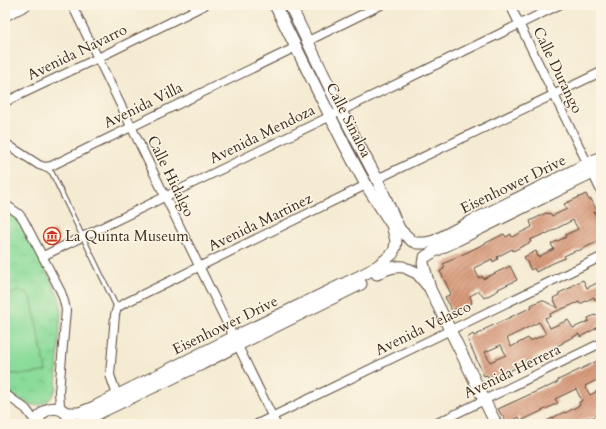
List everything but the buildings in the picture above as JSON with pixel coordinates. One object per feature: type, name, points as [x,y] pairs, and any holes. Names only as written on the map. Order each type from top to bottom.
[{"type":"main road","points":[[5,15],[25,5]]},
{"type":"main road","name":"Calle Sinaloa","points":[[275,5],[366,185],[392,225],[396,241],[394,251]]},
{"type":"main road","name":"Calle Sinaloa","points":[[290,5],[341,111],[377,179],[400,230],[414,242]]},
{"type":"main road","name":"Eisenhower Drive","points":[[424,260],[594,168],[601,157]]},
{"type":"main road","name":"Eisenhower Drive","points":[[414,242],[425,243],[434,241],[470,222],[594,168]]},
{"type":"main road","points":[[430,289],[422,249],[414,242],[403,242],[399,244],[394,251],[397,262],[417,273],[430,289],[496,424]]},
{"type":"main road","name":"Eisenhower Drive","points":[[80,424],[101,412],[202,364],[236,341],[378,266],[386,261],[394,251]]},
{"type":"main road","points":[[406,268],[416,268],[424,260]]},
{"type":"main road","name":"Eisenhower Drive","points":[[37,424],[40,415],[52,408],[57,408],[74,414],[87,411],[117,395],[357,287],[383,270],[396,266],[406,268]]},
{"type":"main road","points":[[64,411],[69,417],[71,424]]},
{"type":"street","name":"Calle Hidalgo","points":[[72,5],[274,420]]},
{"type":"street","name":"Avenida Navarro","points":[[5,102],[205,5]]},
{"type":"street","points":[[308,41],[381,5]]},
{"type":"street","name":"Calle Durango","points":[[510,5],[554,94],[594,168],[601,191]]},
{"type":"street","name":"Avenida Mendoza","points":[[43,256],[559,5]]},
{"type":"street","name":"Avenida Villa","points":[[45,167],[51,166],[296,47]]},
{"type":"street","points":[[377,179],[601,72]]},
{"type":"street","points":[[5,143],[39,165],[45,167]]},
{"type":"street","name":"Avenida Martinez","points":[[117,308],[122,304],[366,185]]},
{"type":"street","points":[[5,204],[19,214],[23,219],[43,256],[64,301],[66,310],[60,384],[60,399],[64,411]]},
{"type":"street","name":"Avenida Velasco","points":[[257,424],[274,420],[450,330],[601,257]]},
{"type":"street","points":[[117,308],[115,315],[110,375],[117,395]]},
{"type":"street","name":"Avenida Herrera","points":[[435,424],[601,343]]},
{"type":"street","points":[[5,394],[26,409],[37,424]]},
{"type":"lane","points":[[45,167],[52,173],[117,308]]},
{"type":"green space","points":[[5,208],[19,218],[59,297],[61,305],[56,388],[52,396],[46,402],[39,405],[26,403],[5,389]]},
{"type":"green space","points":[[20,290],[31,297],[46,371],[26,374],[5,372],[5,297]]},
{"type":"place","name":"La Quinta Museum","points":[[52,236]]}]
